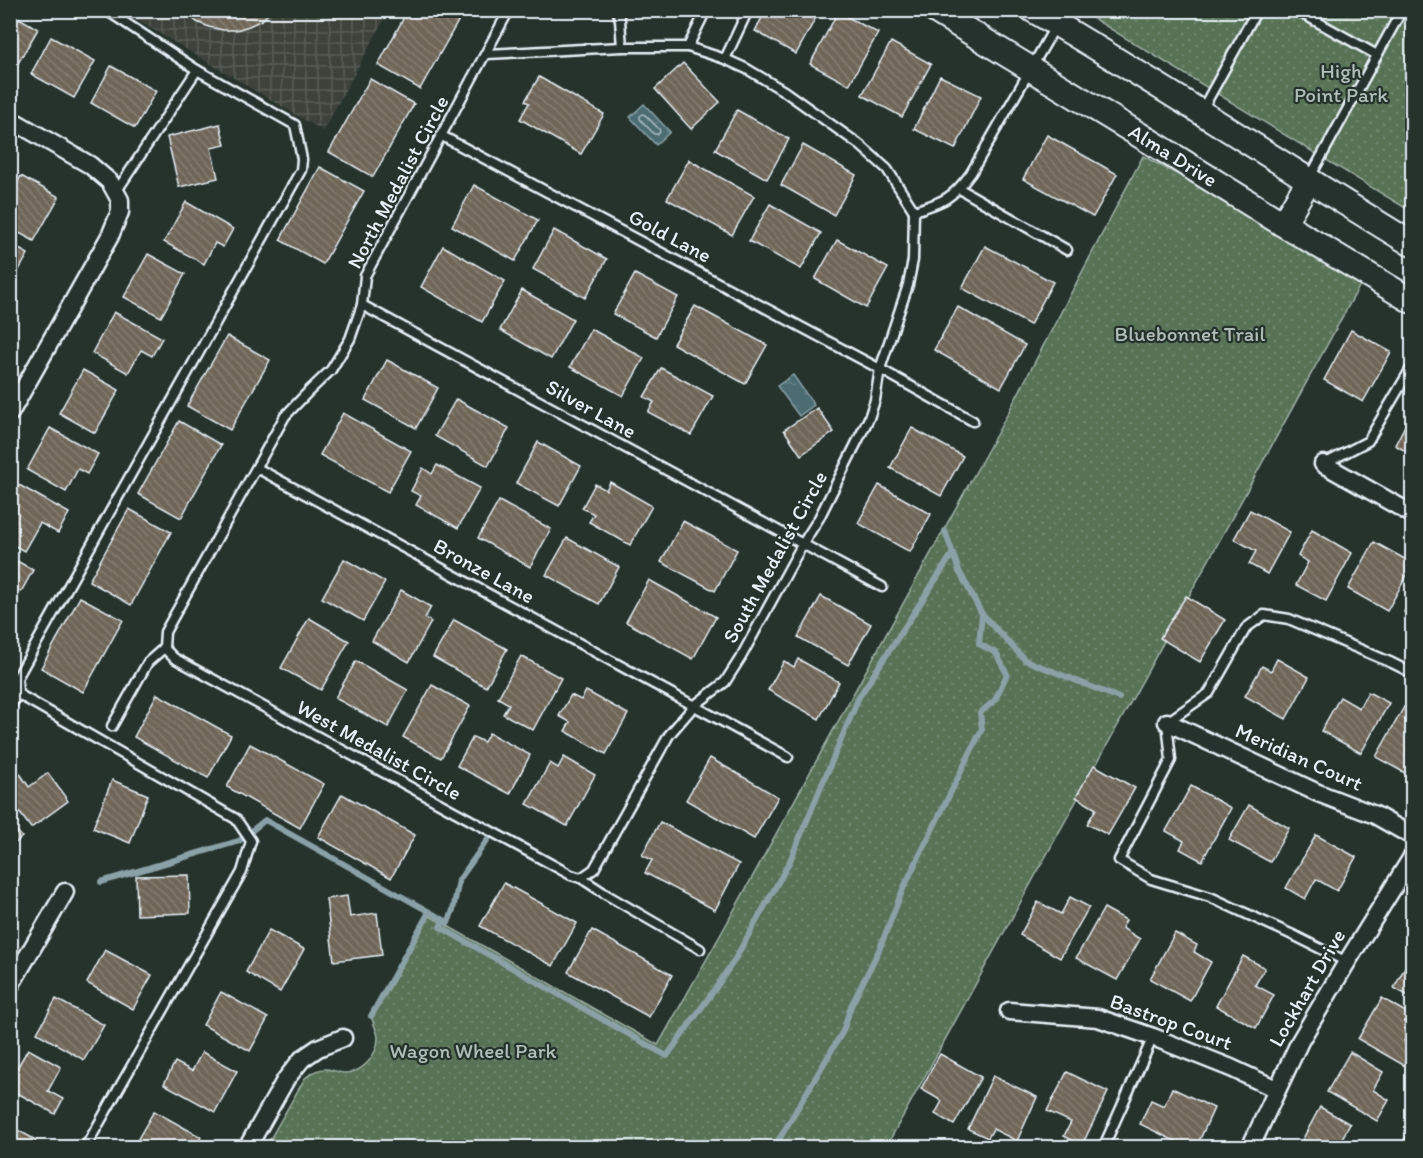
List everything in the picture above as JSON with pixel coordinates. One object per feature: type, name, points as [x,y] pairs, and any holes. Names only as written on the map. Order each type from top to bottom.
[{"type":"main road","name":"Alma Drive","points":[[934,10],[1413,301]]},
{"type":"main road","points":[[1033,10],[1413,244]]},
{"type":"main road","points":[[1283,224],[1309,180]]},
{"type":"street","points":[[10,119],[90,165],[110,182],[118,196],[120,212],[110,236],[10,413]]},
{"type":"street","points":[[1323,464],[1413,514]]},
{"type":"street","name":"Meridian Court","points":[[1167,722],[1318,793],[1375,815],[1413,837]]},
{"type":"street","name":"Lockhart Drive","points":[[1250,1148],[1300,1041],[1413,857]]},
{"type":"street","points":[[10,986],[65,892]]},
{"type":"street","name":"Bastrop Court","points":[[1010,1011],[1098,1018],[1231,1068],[1276,1089]]},
{"type":"street","points":[[247,1148],[286,1080],[302,1059],[318,1048],[343,1038]]},
{"type":"lane","points":[[10,707],[18,694],[17,678],[301,170],[302,159],[295,125],[197,70],[106,10]]},
{"type":"lane","name":"North Medalist Circle","points":[[164,648],[165,632],[285,416],[331,370],[350,339],[362,305],[365,276],[509,10]]},
{"type":"lane","points":[[618,10],[622,47]]},
{"type":"lane","points":[[688,47],[706,10]]},
{"type":"lane","points":[[725,59],[748,10]]},
{"type":"lane","points":[[1201,112],[1257,10]]},
{"type":"lane","points":[[1296,10],[1377,55]]},
{"type":"lane","points":[[1309,180],[1402,10]]},
{"type":"lane","points":[[487,54],[622,47],[688,47],[725,59],[784,91],[860,145],[887,169],[914,211],[941,203],[960,189],[1056,24]]},
{"type":"lane","points":[[118,196],[197,70]]},
{"type":"lane","name":"Gold Lane","points":[[442,135],[973,420]]},
{"type":"lane","points":[[960,189],[1067,249]]},
{"type":"lane","name":"South Medalist Circle","points":[[581,878],[594,869],[669,735],[694,706],[724,682],[741,657],[819,518],[869,418],[875,400],[880,369],[908,285],[913,260],[914,211]]},
{"type":"lane","name":"Silver Lane","points":[[362,305],[882,587]]},
{"type":"lane","points":[[1323,464],[1368,441],[1413,368]]},
{"type":"lane","name":"Bronze Lane","points":[[257,468],[788,757]]},
{"type":"lane","points":[[1347,962],[1210,897],[1151,879],[1119,860],[1171,760],[1167,722],[1209,693],[1246,628],[1264,615],[1289,619],[1413,673]]},
{"type":"lane","points":[[112,726],[148,662],[164,648]]},
{"type":"lane","name":"West Medalist Circle","points":[[164,648],[174,658],[571,875],[581,878],[700,949]]},
{"type":"lane","points":[[18,694],[236,819],[251,841],[243,872],[85,1148]]},
{"type":"lane","points":[[1103,1148],[1153,1037]]},
{"type":"lane","points":[[1407,1148],[1413,1137]]},
{"type":"shaded area","points":[[122,11],[389,11],[323,131]]},
{"type":"green space","name":"High Point Park","points":[[1081,11],[1412,11],[1412,212]]},
{"type":"green space","name":"Bluebonnet Trail","points":[[1143,156],[1203,188],[1360,285],[886,1147],[265,1148],[305,1078],[324,1069],[343,1073],[352,1072],[368,1062],[375,1050],[378,1037],[372,1019],[430,916],[658,1045],[1007,415]]},
{"type":"water","points":[[644,104],[670,132],[656,145],[630,117]]},
{"type":"water","points":[[793,375],[814,405],[799,416],[777,386]]},
{"type":"building","points":[[10,10],[17,10],[14,15],[38,29],[17,65],[10,61]]},
{"type":"building","points":[[183,10],[272,10],[262,20],[249,26],[236,30],[223,30],[197,22]]},
{"type":"building","points":[[408,10],[451,10],[461,16],[420,89],[378,65]]},
{"type":"building","points":[[766,10],[820,10],[796,54],[755,31]]},
{"type":"building","points":[[838,12],[878,33],[849,85],[810,64]]},
{"type":"building","points":[[51,37],[95,61],[74,98],[31,74]]},
{"type":"building","points":[[891,42],[931,64],[902,117],[862,95]]},
{"type":"building","points":[[683,63],[720,102],[691,129],[655,89]]},
{"type":"building","points":[[111,66],[156,91],[135,128],[91,103]]},
{"type":"building","points":[[940,76],[981,96],[955,149],[914,129]]},
{"type":"building","points":[[539,77],[604,114],[581,154],[520,119],[529,103],[525,101]]},
{"type":"building","points":[[370,79],[414,104],[373,177],[329,152]]},
{"type":"building","points":[[737,110],[789,139],[767,179],[715,150]]},
{"type":"building","points":[[220,124],[225,145],[211,148],[218,178],[179,187],[167,137]]},
{"type":"building","points":[[1047,135],[1117,174],[1093,217],[1023,179]]},
{"type":"building","points":[[803,145],[856,175],[834,215],[781,185]]},
{"type":"building","points":[[689,160],[754,196],[732,235],[667,199]]},
{"type":"building","points":[[320,167],[364,191],[323,264],[280,240]]},
{"type":"building","points":[[21,176],[59,197],[34,241],[10,228],[10,196]]},
{"type":"building","points":[[474,185],[538,220],[515,261],[452,226]]},
{"type":"building","points":[[186,202],[233,229],[223,247],[215,243],[204,264],[164,242]]},
{"type":"building","points":[[770,204],[821,233],[801,269],[749,241]]},
{"type":"building","points":[[554,230],[607,259],[585,298],[533,269]]},
{"type":"building","points":[[837,240],[888,268],[866,308],[815,279]]},
{"type":"building","points":[[10,244],[28,254],[10,286]]},
{"type":"building","points":[[443,246],[505,281],[482,322],[421,287]]},
{"type":"building","points":[[985,246],[1053,282],[1030,325],[962,288]]},
{"type":"building","points":[[148,254],[185,274],[161,317],[124,297]]},
{"type":"building","points":[[635,274],[678,297],[656,337],[613,314]]},
{"type":"building","points":[[522,290],[573,319],[551,359],[500,330]]},
{"type":"building","points":[[695,306],[767,345],[745,384],[673,344]]},
{"type":"building","points":[[958,307],[1025,345],[1001,388],[934,350]]},
{"type":"building","points":[[114,312],[162,338],[152,356],[141,350],[128,373],[92,353]]},
{"type":"building","points":[[591,329],[644,358],[623,396],[570,367]]},
{"type":"building","points":[[1351,330],[1391,352],[1363,402],[1324,380]]},
{"type":"building","points":[[227,336],[270,360],[230,430],[187,406]]},
{"type":"building","points":[[387,360],[438,388],[416,428],[365,400]]},
{"type":"building","points":[[661,368],[713,396],[691,435],[648,412],[654,402],[644,397]]},
{"type":"building","points":[[83,370],[119,390],[95,433],[59,413]]},
{"type":"building","points":[[456,399],[509,428],[488,466],[435,436]]},
{"type":"building","points":[[817,408],[834,432],[801,455],[784,430]]},
{"type":"building","points":[[1412,412],[1412,455],[1395,445]]},
{"type":"building","points":[[343,413],[411,451],[388,492],[320,455]]},
{"type":"building","points":[[179,421],[221,445],[181,518],[138,494]]},
{"type":"building","points":[[50,428],[98,454],[87,474],[78,469],[66,492],[27,470]]},
{"type":"building","points":[[912,428],[963,456],[941,496],[890,468]]},
{"type":"building","points":[[538,442],[581,466],[559,506],[516,483]]},
{"type":"building","points":[[437,465],[480,488],[458,528],[416,505],[421,496],[411,491],[423,468],[432,474]]},
{"type":"building","points":[[610,482],[652,506],[630,545],[589,522],[594,514],[582,508],[595,484],[606,490]]},
{"type":"building","points":[[19,485],[69,513],[58,533],[40,523],[24,551],[10,543],[10,499]]},
{"type":"building","points":[[879,485],[931,514],[910,552],[858,523]]},
{"type":"building","points":[[499,501],[551,529],[530,567],[478,538]]},
{"type":"building","points":[[129,509],[171,532],[131,605],[89,581]]},
{"type":"building","points":[[1250,510],[1290,532],[1267,574],[1249,564],[1256,551],[1234,539]]},
{"type":"building","points":[[683,521],[737,550],[715,591],[661,562]]},
{"type":"building","points":[[1312,530],[1352,553],[1326,601],[1296,585],[1308,562],[1298,556]]},
{"type":"building","points":[[567,538],[619,567],[599,604],[546,575]]},
{"type":"building","points":[[1374,542],[1412,563],[1387,611],[1348,589]]},
{"type":"building","points":[[10,557],[33,570],[21,592],[15,588],[10,596]]},
{"type":"building","points":[[344,559],[385,582],[363,621],[322,598]]},
{"type":"building","points":[[649,580],[716,617],[693,659],[626,622]]},
{"type":"building","points":[[401,590],[431,607],[425,618],[431,622],[409,662],[372,641]]},
{"type":"building","points":[[821,596],[871,624],[848,665],[798,637]]},
{"type":"building","points":[[1186,596],[1225,620],[1200,662],[1160,638]]},
{"type":"building","points":[[80,597],[123,620],[83,692],[41,668]]},
{"type":"building","points":[[1412,597],[1412,617],[1404,612]]},
{"type":"building","points":[[309,618],[349,641],[321,690],[281,668]]},
{"type":"building","points":[[454,620],[507,649],[486,687],[433,657]]},
{"type":"building","points":[[521,656],[561,678],[533,730],[503,714],[509,704],[498,698]]},
{"type":"building","points":[[798,659],[839,682],[819,719],[768,690],[784,661],[794,667]]},
{"type":"building","points":[[1277,659],[1309,677],[1286,719],[1245,696],[1262,666],[1271,671]]},
{"type":"building","points":[[356,661],[408,690],[388,727],[335,698]]},
{"type":"building","points":[[432,685],[470,706],[441,758],[403,737]]},
{"type":"building","points":[[586,691],[628,714],[606,754],[565,731],[570,722],[559,716],[571,695],[581,700]]},
{"type":"building","points":[[1368,692],[1389,703],[1361,753],[1321,731],[1340,697],[1359,708]]},
{"type":"building","points":[[157,694],[231,735],[208,778],[134,737]]},
{"type":"building","points":[[1404,707],[1412,712],[1412,777],[1376,757]]},
{"type":"building","points":[[489,733],[530,755],[510,794],[457,766],[473,737],[484,742]]},
{"type":"building","points":[[250,744],[324,784],[300,828],[227,787]]},
{"type":"building","points":[[564,757],[595,775],[567,826],[527,804],[550,763],[558,768]]},
{"type":"building","points":[[710,758],[778,797],[754,839],[686,800]]},
{"type":"building","points":[[1094,765],[1135,788],[1108,835],[1087,824],[1096,809],[1076,797]]},
{"type":"building","points":[[17,769],[29,787],[48,773],[68,801],[31,828],[10,800],[10,774]]},
{"type":"building","points":[[112,780],[148,795],[130,843],[93,828]]},
{"type":"building","points":[[1191,786],[1231,808],[1202,861],[1180,849],[1184,841],[1166,831]]},
{"type":"building","points":[[342,794],[415,835],[391,878],[318,837]]},
{"type":"building","points":[[1249,805],[1289,828],[1270,862],[1229,840]]},
{"type":"building","points":[[660,822],[739,864],[715,910],[645,873],[652,860],[642,855]]},
{"type":"building","points":[[10,823],[22,837],[10,848]]},
{"type":"building","points":[[1316,835],[1356,857],[1337,891],[1316,879],[1305,899],[1286,888]]},
{"type":"building","points":[[189,875],[190,913],[137,915],[136,876]]},
{"type":"building","points":[[504,883],[577,923],[553,966],[480,926]]},
{"type":"building","points":[[347,896],[350,917],[377,913],[382,955],[334,961],[326,899]]},
{"type":"building","points":[[1070,897],[1089,907],[1060,958],[1020,935],[1038,902],[1061,914]]},
{"type":"building","points":[[1104,908],[1126,920],[1122,928],[1140,939],[1117,980],[1076,958]]},
{"type":"building","points":[[269,930],[304,949],[280,992],[246,972]]},
{"type":"building","points":[[592,930],[672,975],[649,1017],[568,972]]},
{"type":"building","points":[[1175,933],[1197,945],[1194,952],[1211,962],[1190,1001],[1150,979]]},
{"type":"building","points":[[105,950],[152,975],[133,1009],[87,983]]},
{"type":"building","points":[[1412,954],[1412,998],[1394,988]]},
{"type":"building","points":[[1243,956],[1265,968],[1255,985],[1274,995],[1256,1028],[1216,1006]]},
{"type":"building","points":[[221,992],[268,1018],[250,1051],[203,1025]]},
{"type":"building","points":[[1382,998],[1412,1016],[1412,1026],[1404,1041],[1412,1046],[1412,1070],[1358,1039]]},
{"type":"building","points":[[56,999],[104,1025],[84,1060],[37,1033]]},
{"type":"building","points":[[28,1049],[61,1067],[48,1091],[63,1099],[55,1114],[10,1089],[10,1080]]},
{"type":"building","points":[[202,1052],[237,1071],[215,1112],[164,1084],[175,1062],[192,1071]]},
{"type":"building","points":[[1350,1052],[1383,1072],[1373,1090],[1389,1100],[1377,1121],[1327,1092]]},
{"type":"building","points":[[940,1054],[981,1077],[954,1125],[935,1114],[942,1101],[921,1089]]},
{"type":"building","points":[[1067,1072],[1108,1092],[1082,1145],[1064,1136],[1071,1122],[1047,1111]]},
{"type":"building","points":[[993,1076],[1037,1097],[1017,1141],[993,1129],[988,1138],[968,1129]]},
{"type":"building","points":[[1172,1088],[1214,1108],[1196,1148],[1189,1148],[1140,1124],[1151,1100],[1164,1106]]},
{"type":"building","points":[[1320,1107],[1350,1124],[1340,1142],[1350,1148],[1302,1148],[1299,1146]]},
{"type":"building","points":[[154,1111],[201,1137],[195,1148],[141,1148],[135,1144]]},
{"type":"building","points":[[10,1126],[36,1140],[32,1148],[10,1148]]},
{"type":"waterway","points":[[945,531],[959,571],[982,614],[1025,660],[1119,698]]},
{"type":"waterway","points":[[101,882],[239,841],[265,820],[444,920],[440,927],[667,1056],[735,959],[789,863],[859,697],[953,553]]},
{"type":"waterway","points":[[774,1148],[843,1031],[851,1006],[879,950],[903,889],[982,729],[980,713],[995,700],[1007,674],[996,653],[979,644],[982,614]]},
{"type":"waterway","points":[[444,920],[448,923],[459,880],[493,832]]},
{"type":"waterway","points":[[371,1016],[429,912]]},
{"type":"park label","name":"Wagon Wheel Park","points":[[473,1051]]}]
